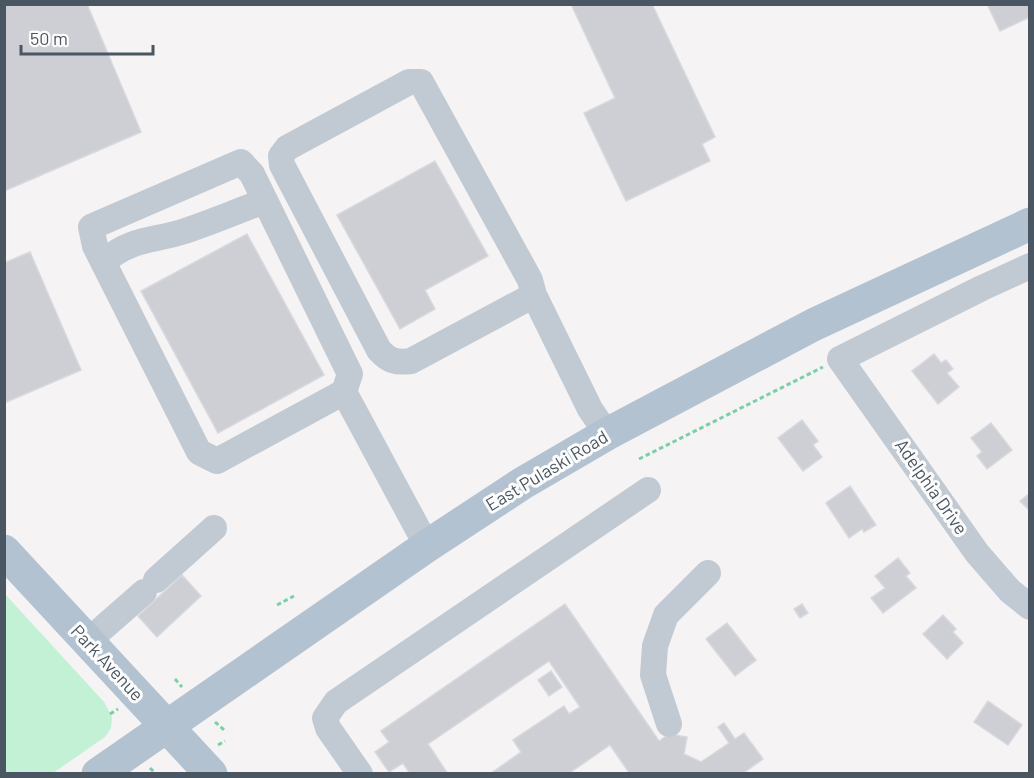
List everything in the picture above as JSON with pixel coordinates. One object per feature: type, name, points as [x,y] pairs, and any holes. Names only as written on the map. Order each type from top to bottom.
[{"type":"main road","name":"East Pulaski Road","points":[[98,774],[427,546],[523,483],[607,434],[813,325],[1029,224]]},
{"type":"main road","name":"Park Avenue","points":[[4,551],[211,774]]},
{"type":"street","points":[[534,295],[411,361],[399,363],[388,360],[379,350],[287,176],[281,156],[287,148],[409,82],[421,82],[530,280],[534,295],[590,409],[607,434]]},
{"type":"street","points":[[241,162],[252,174],[264,201],[350,374],[344,392],[217,461],[200,452],[95,246],[92,227],[241,162]]},
{"type":"street","points":[[103,262],[116,251],[136,242],[183,232],[264,201]]},
{"type":"street","points":[[840,358],[1029,266]]},
{"type":"street","name":"Adelphia Drive","points":[[840,358],[977,553],[1010,591],[1029,607]]},
{"type":"street","points":[[344,392],[427,546]]},
{"type":"street","points":[[360,774],[327,728],[325,718],[336,702],[648,490]]},
{"type":"street","points":[[88,641],[214,528]]},
{"type":"street","points":[[669,724],[653,675],[655,646],[666,615],[708,573]]},
{"type":"path","points":[[639,459],[840,358]]},
{"type":"path","points":[[277,605],[294,596]]},
{"type":"green space","points":[[4,593],[104,702],[112,717],[111,728],[105,737],[53,773],[5,773]]},
{"type":"building","points":[[4,4],[87,4],[141,132],[4,191]]},
{"type":"building","points":[[571,4],[652,4],[715,137],[702,144],[710,161],[626,201],[584,113],[615,98]]},
{"type":"building","points":[[987,4],[1030,4],[1030,17],[1000,31]]},
{"type":"building","points":[[435,161],[488,256],[425,290],[435,309],[400,329],[337,215]]},
{"type":"building","points":[[247,234],[324,375],[218,433],[141,291]]},
{"type":"building","points":[[30,252],[81,370],[4,403],[4,263]]},
{"type":"building","points":[[934,354],[941,363],[946,360],[953,369],[947,373],[959,387],[938,404],[912,371]]},
{"type":"building","points":[[802,420],[818,441],[813,445],[822,457],[803,471],[778,438]]},
{"type":"building","points":[[991,423],[1012,450],[987,469],[977,456],[982,452],[971,438]]},
{"type":"building","points":[[850,486],[876,525],[864,532],[862,529],[849,538],[826,503]]},
{"type":"building","points":[[1030,493],[1030,511],[1020,501]]},
{"type":"building","points":[[898,558],[910,573],[906,576],[916,588],[883,613],[871,598],[885,588],[875,576]]},
{"type":"building","points":[[182,575],[201,596],[157,637],[138,616]]},
{"type":"building","points":[[565,604],[659,741],[669,734],[687,737],[684,754],[701,762],[729,743],[718,727],[724,723],[735,739],[744,733],[763,759],[742,774],[630,774],[610,745],[568,774],[490,774],[521,752],[513,740],[564,706],[569,714],[580,707],[549,661],[428,744],[448,774],[410,774],[403,763],[389,772],[375,752],[389,742],[381,731]]},
{"type":"building","points":[[802,604],[808,613],[800,618],[794,609]]},
{"type":"building","points":[[943,615],[956,629],[953,632],[963,643],[947,659],[923,634]]},
{"type":"building","points":[[727,623],[756,660],[735,676],[706,639]]},
{"type":"building","points":[[551,671],[562,687],[549,696],[538,680]]},
{"type":"building","points":[[988,701],[1022,725],[1008,745],[974,722]]}]
